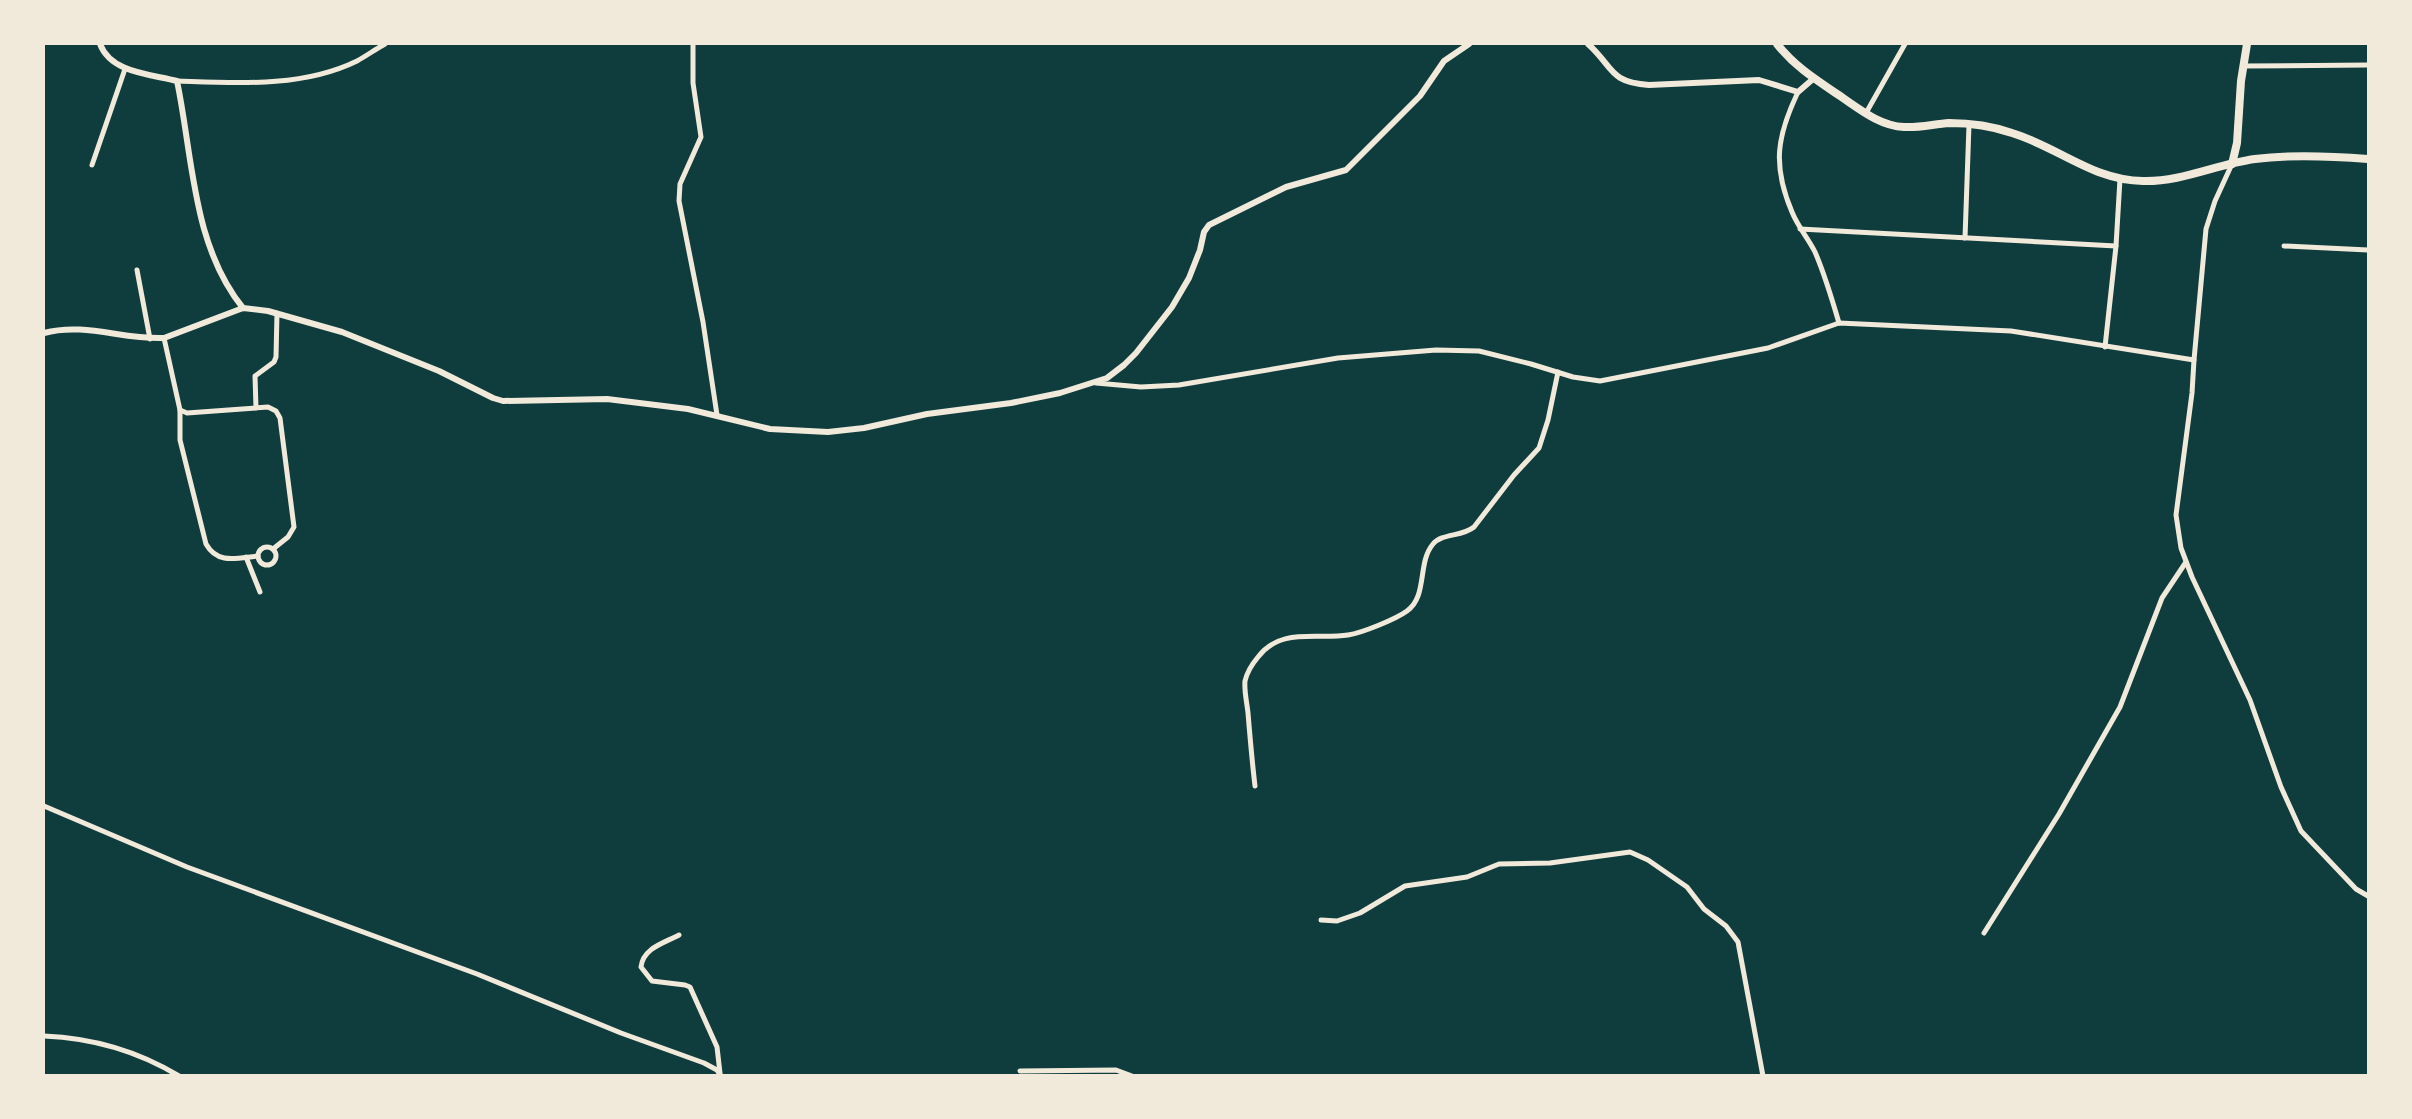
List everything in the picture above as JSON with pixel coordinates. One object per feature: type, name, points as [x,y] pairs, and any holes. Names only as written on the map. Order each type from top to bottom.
[{"type":"main road","points":[[1777,44],[1797,66],[1813,79],[1880,122],[1905,128],[1949,123],[1969,124],[2022,135],[2086,168],[2120,179],[2164,180],[2255,159],[2292,156],[2368,159]]},
{"type":"main road","points":[[2232,164],[2237,142],[2247,44]]},
{"type":"street","points":[[100,44],[106,55],[125,69],[177,81],[247,83],[302,77],[357,61],[385,44]]},
{"type":"street","points":[[693,44],[693,83],[701,137],[700,145],[680,184],[679,201],[703,322],[717,415]]},
{"type":"street","points":[[44,333],[83,328],[150,339],[164,338],[243,308],[277,314],[342,332],[447,374],[503,401],[607,399],[717,415],[770,429],[849,430],[927,414],[1037,398],[1096,383],[1115,373],[1172,307],[1189,278],[1204,232],[1209,225],[1286,187],[1346,170],[1428,87],[1444,61],[1469,44]]},
{"type":"street","points":[[1588,44],[1599,53],[1616,77],[1630,83],[1759,80],[1798,92]]},
{"type":"street","points":[[1866,113],[1905,44]]},
{"type":"street","points":[[2243,66],[2368,65]]},
{"type":"street","points":[[92,165],[125,69]]},
{"type":"street","points":[[1813,79],[1798,92],[1783,126],[1779,167],[1791,211],[1814,250],[1827,282],[1839,323]]},
{"type":"street","points":[[177,81],[190,171],[212,253],[231,292],[243,308]]},
{"type":"street","points":[[1965,238],[1969,124]]},
{"type":"street","points":[[2232,164],[2209,218],[2193,360],[2191,403],[2176,515],[2181,548],[2250,699],[2281,787],[2301,831],[2356,889],[2368,896]]},
{"type":"street","points":[[2105,347],[2116,246],[2120,179]]},
{"type":"street","points":[[1800,229],[2116,246]]},
{"type":"street","points":[[2284,246],[2368,250]]},
{"type":"street","points":[[137,270],[150,339]]},
{"type":"street","points":[[256,408],[255,376],[274,362],[276,357],[277,314]]},
{"type":"street","points":[[1096,383],[1141,387],[1179,385],[1338,358],[1436,350],[1479,351],[1585,379],[1617,379],[1775,347],[1839,323],[2011,331],[2193,360]]},
{"type":"street","points":[[164,338],[180,410],[180,440],[206,544],[212,554],[222,559],[258,556]]},
{"type":"street","points":[[1255,786],[1245,681],[1256,660],[1264,650],[1281,640],[1291,637],[1348,635],[1397,616],[1412,606],[1417,599],[1427,556],[1434,542],[1468,532],[1474,527],[1514,475],[1539,448],[1548,420],[1558,372]]},
{"type":"street","points":[[180,410],[187,412],[273,408],[280,418],[294,526],[288,537],[273,549],[263,548],[258,556]]},
{"type":"street","points":[[258,556],[264,565],[271,564],[276,555],[273,549]]},
{"type":"street","points":[[246,557],[260,592]]},
{"type":"street","points":[[1984,933],[2059,814],[2120,707],[2162,598],[2186,562]]},
{"type":"street","points":[[44,806],[187,867],[477,974],[621,1033],[704,1063],[721,1075]]},
{"type":"street","points":[[1321,920],[1337,921],[1360,913],[1405,886],[1467,877],[1499,864],[1550,862],[1623,852],[1641,856],[1687,887],[1704,909],[1726,926],[1738,942],[1763,1076]]},
{"type":"street","points":[[679,935],[648,952],[642,958],[641,968],[652,981],[690,987],[717,1047],[721,1075]]},
{"type":"street","points":[[44,1036],[80,1038],[107,1044],[145,1057],[179,1076]]},
{"type":"street","points":[[1020,1071],[1116,1070],[1132,1076]]}]
